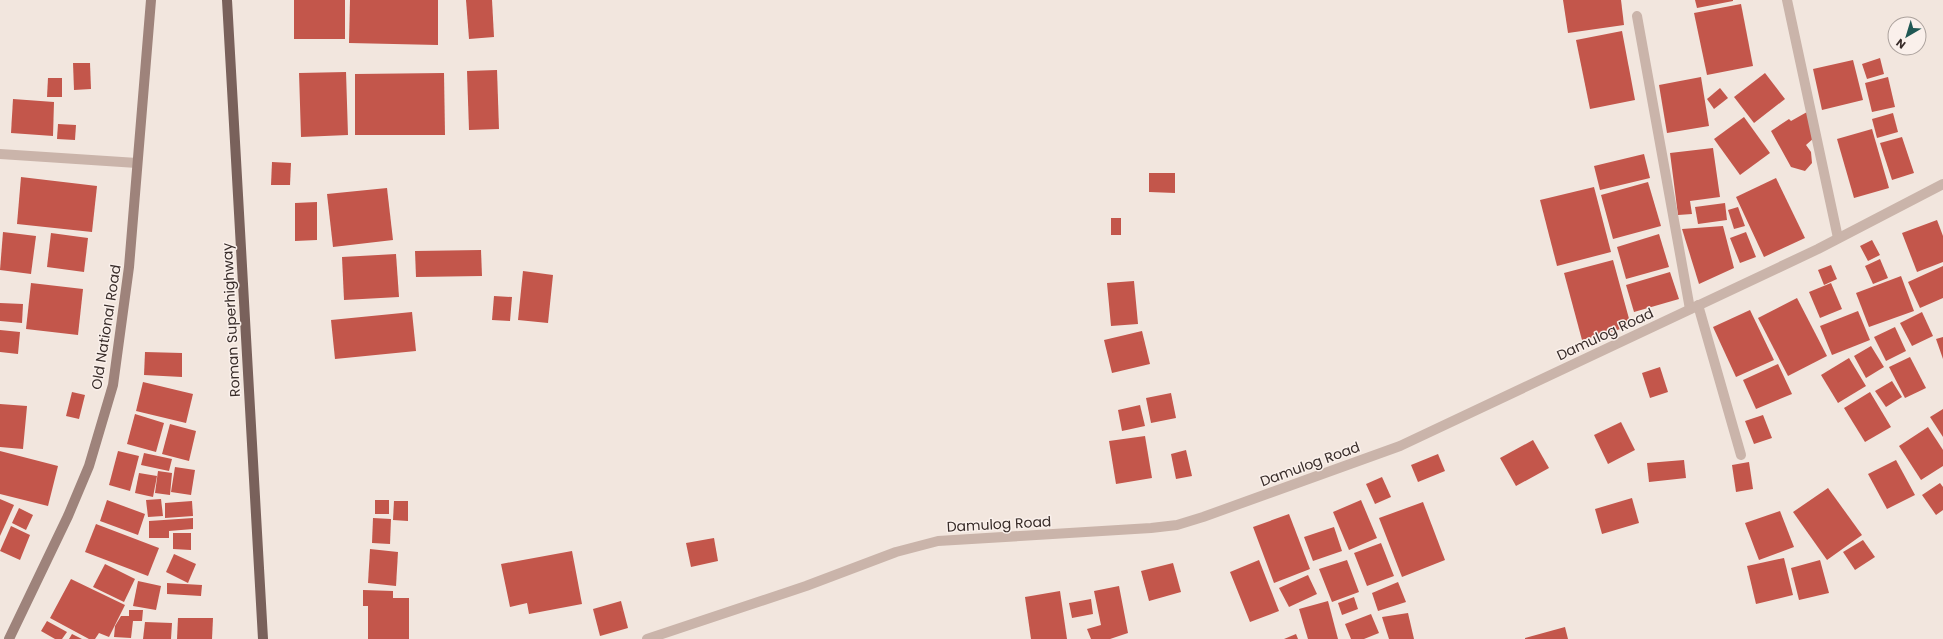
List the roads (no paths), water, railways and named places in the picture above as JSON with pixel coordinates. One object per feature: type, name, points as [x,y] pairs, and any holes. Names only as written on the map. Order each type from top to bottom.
[{"type":"main road","name":"Old National Road","points":[[9,639],[68,516],[86,473],[100,432],[113,385],[129,267],[151,0]]},
{"type":"main road","name":"Roman Superhighway","points":[[227,0],[263,639]]},
{"type":"street","points":[[1787,0],[1838,238]]},
{"type":"street","points":[[1636,16],[1694,307],[1741,455]]},
{"type":"street","points":[[0,154],[137,163]]},
{"type":"street","name":"Damulog Road","points":[[647,639],[806,586],[896,552],[938,541],[1151,528],[1177,525],[1190,521],[1400,446],[1838,238],[1943,184]]}]
